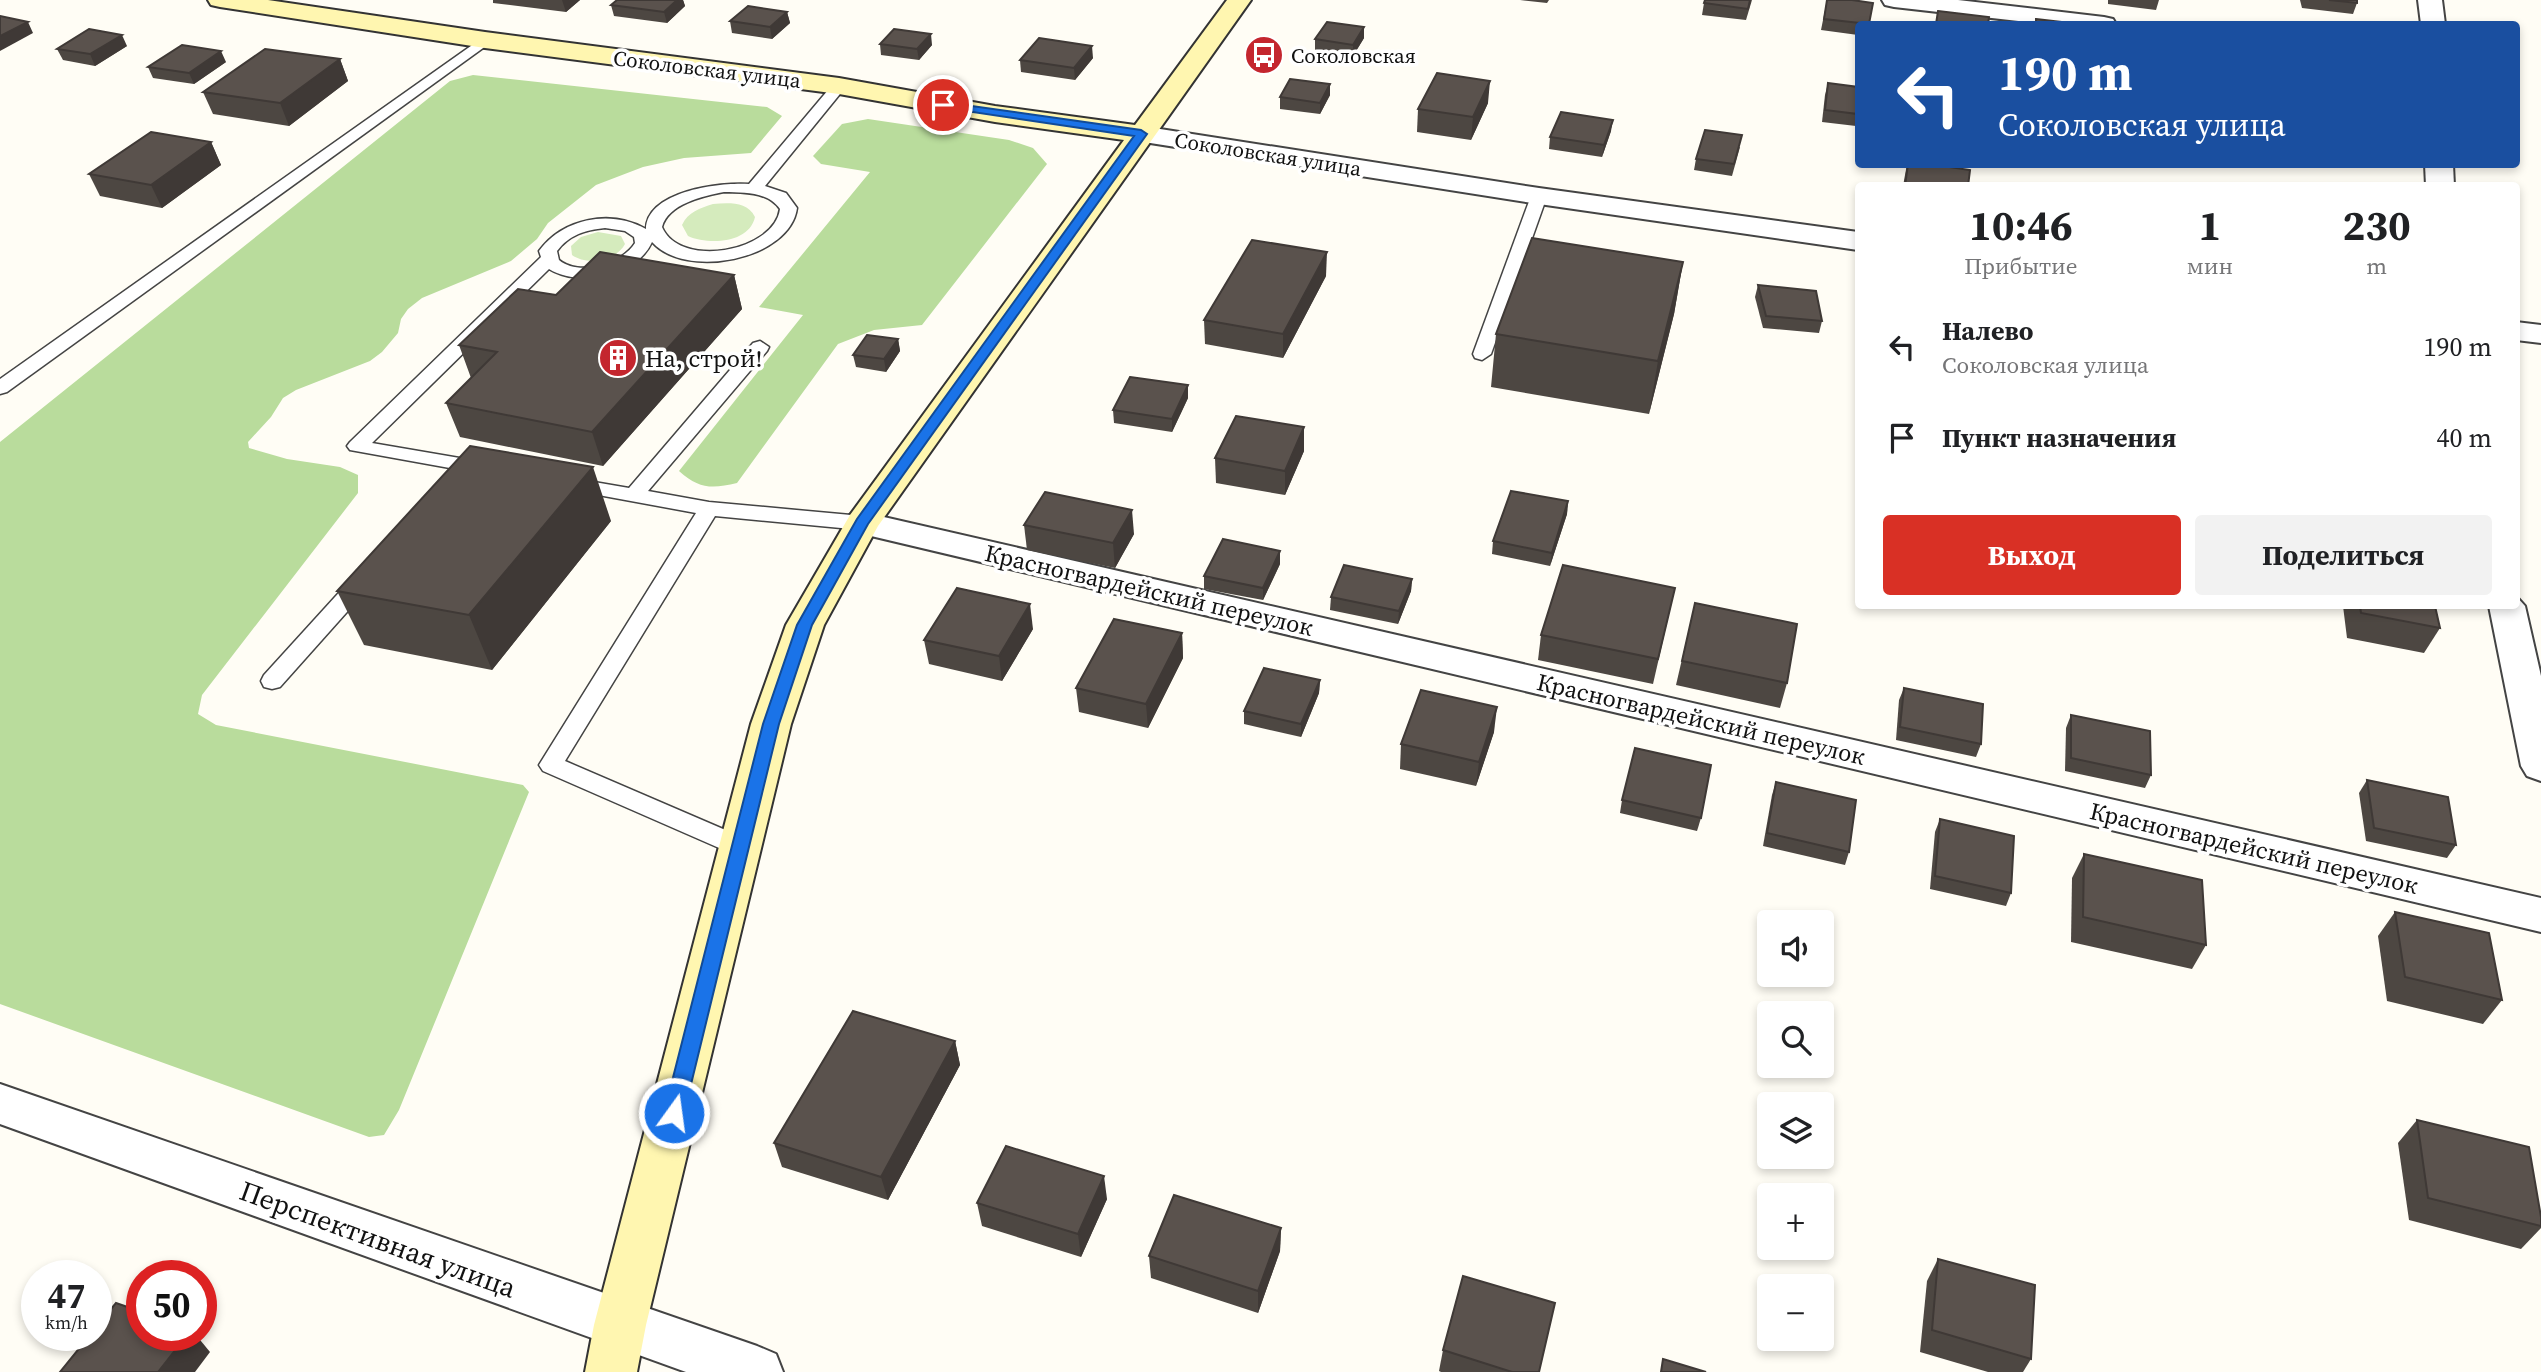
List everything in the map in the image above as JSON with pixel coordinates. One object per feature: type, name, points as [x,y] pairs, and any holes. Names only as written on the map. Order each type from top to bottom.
[{"type":"main road","name":"Соколовская улица","points":[[220,0],[485,40],[839,86],[995,114],[1141,134]]},
{"type":"main road","points":[[615,1349],[771,724],[805,625],[862,523],[1238,0]]},
{"type":"street","points":[[1894,0],[2078,21]]},
{"type":"street","points":[[2430,0],[2433,21]]},
{"type":"street","name":"Соколовская улица","points":[[1141,134],[1539,196],[1855,241]]},
{"type":"street","points":[[2520,331],[2541,334]]},
{"type":"street","name":"Красногвардейский переулок","points":[[862,523],[2541,915]]},
{"type":"street","points":[[2508,609],[2541,766]]},
{"type":"street","name":"Перспективная улица","points":[[0,1104],[615,1349],[757,1372]]},
{"type":"lane","points":[[0,388],[485,40]]},
{"type":"lane","points":[[754,188],[839,86]]},
{"type":"lane","points":[[724,187],[754,188],[772,193],[784,201],[788,206],[790,218],[783,229],[770,240],[739,253],[693,255],[667,247],[655,234],[655,223],[662,211],[675,201],[702,191],[724,187]]},
{"type":"lane","points":[[1482,354],[1539,196]]},
{"type":"lane","points":[[605,223],[620,224],[641,233],[645,240],[644,249],[637,257],[610,270],[579,273],[554,266],[548,251],[562,235],[582,227],[662,211]]},
{"type":"lane","points":[[504,472],[357,446],[549,259]]},
{"type":"lane","points":[[634,495],[760,347]]},
{"type":"lane","points":[[447,486],[465,465]]},
{"type":"lane","points":[[556,481],[709,509],[862,523]]},
{"type":"lane","points":[[709,509],[551,765],[742,848]]},
{"type":"lane","points":[[272,681],[373,568]]},
{"type":"green space","points":[[473,75],[767,107],[782,116],[751,153],[684,158],[643,167],[596,185],[548,223],[537,239],[511,261],[422,298],[408,309],[401,319],[398,333],[382,352],[370,361],[296,390],[283,398],[271,417],[248,442],[249,448],[287,459],[340,467],[358,475],[358,493],[202,695],[198,714],[216,725],[523,785],[529,792],[399,1110],[384,1135],[369,1137],[0,1004],[0,442],[450,81]]},
{"type":"green space","points":[[868,119],[1009,140],[1033,148],[1047,164],[922,325],[874,330],[838,344],[737,483],[713,487],[693,481],[679,471],[803,315],[759,307],[870,172],[821,164],[813,156],[842,124]]},
{"type":"green space","points":[[713,204],[737,204],[747,208],[755,217],[745,233],[727,240],[706,241],[688,236],[682,225],[688,217]]},
{"type":"green space","points":[[598,232],[621,236],[625,244],[615,254],[601,260],[585,260],[572,255],[571,246],[581,237]]},
{"type":"building","points":[[617,0],[677,0],[664,12],[611,5]]},
{"type":"building","points":[[1705,0],[1750,0],[1748,9],[1704,3]]},
{"type":"building","points":[[1827,0],[1873,3],[1870,21],[1824,19]]},
{"type":"building","points":[[2329,0],[2357,0],[2357,3]]},
{"type":"building","points":[[748,6],[787,12],[770,27],[730,21]]},
{"type":"building","points":[[1938,11],[1989,17],[1988,21],[1936,21]]},
{"type":"building","points":[[0,16],[28,22],[0,36]]},
{"type":"building","points":[[1327,22],[1364,27],[1353,45],[1315,39]]},
{"type":"building","points":[[89,29],[122,35],[90,54],[57,49]]},
{"type":"building","points":[[894,29],[931,34],[917,49],[880,44]]},
{"type":"building","points":[[1039,38],[1092,46],[1074,68],[1020,60]]},
{"type":"building","points":[[182,45],[221,51],[189,73],[148,67]]},
{"type":"building","points":[[265,49],[340,59],[280,103],[203,92]]},
{"type":"building","points":[[1437,73],[1490,81],[1473,117],[1418,109]]},
{"type":"building","points":[[1290,79],[1330,84],[1320,103],[1280,97]]},
{"type":"building","points":[[1828,83],[1855,87],[1855,114],[1825,110]]},
{"type":"building","points":[[1561,112],[1613,120],[1604,145],[1550,137]]},
{"type":"building","points":[[1705,130],[1742,135],[1734,164],[1696,159]]},
{"type":"building","points":[[151,132],[211,142],[151,185],[89,174]]},
{"type":"building","points":[[1907,168],[1970,170],[1968,182],[1906,182]]},
{"type":"building","points":[[1532,238],[1683,262],[1658,361],[1496,334]]},
{"type":"building","points":[[1252,240],[1327,252],[1283,334],[1204,320]]},
{"type":"building","points":[[600,252],[734,275],[592,432],[446,403],[497,352],[459,345],[518,289],[556,295]]},
{"type":"building","points":[[1758,285],[1816,291],[1822,321],[1766,316]]},
{"type":"building","points":[[867,335],[898,339],[884,359],[853,355]]},
{"type":"building","points":[[1130,377],[1188,385],[1172,419],[1113,410]]},
{"type":"building","points":[[1236,416],[1304,427],[1285,471],[1215,458]]},
{"type":"building","points":[[470,446],[593,467],[469,615],[337,591]]},
{"type":"building","points":[[1511,491],[1568,501],[1552,553],[1493,541]]},
{"type":"building","points":[[1045,492],[1132,510],[1113,543],[1024,525]]},
{"type":"building","points":[[1223,539],[1280,551],[1263,588],[1204,576]]},
{"type":"building","points":[[1344,565],[1412,579],[1399,611],[1331,597]]},
{"type":"building","points":[[1563,565],[1675,588],[1658,659],[1541,635]]},
{"type":"building","points":[[957,588],[1030,604],[999,656],[924,640]]},
{"type":"building","points":[[1695,603],[1797,624],[1787,683],[1682,661]]},
{"type":"building","points":[[2360,609],[2436,609],[2440,628],[2361,613]]},
{"type":"building","points":[[1114,619],[1182,633],[1146,704],[1076,688]]},
{"type":"building","points":[[1264,668],[1320,680],[1301,724],[1244,711]]},
{"type":"building","points":[[1904,688],[1983,704],[1981,744],[1900,727]]},
{"type":"building","points":[[1421,690],[1497,707],[1479,762],[1401,744]]},
{"type":"building","points":[[2071,715],[2150,731],[2151,775],[2071,758]]},
{"type":"building","points":[[1635,748],[1711,765],[1701,818],[1622,800]]},
{"type":"building","points":[[2367,780],[2448,797],[2456,845],[2374,828]]},
{"type":"building","points":[[1776,782],[1856,800],[1849,852],[1767,833]]},
{"type":"building","points":[[1940,819],[2014,836],[2011,893],[1935,876]]},
{"type":"building","points":[[2084,854],[2202,880],[2206,945],[2083,917]]},
{"type":"building","points":[[2395,912],[2489,933],[2502,1000],[2405,977]]},
{"type":"building","points":[[853,1011],[955,1041],[881,1177],[774,1143]]},
{"type":"building","points":[[2417,1120],[2529,1147],[2541,1226],[2428,1198]]},
{"type":"building","points":[[1006,1146],[1104,1176],[1078,1234],[977,1203]]},
{"type":"building","points":[[1174,1195],[1281,1228],[1258,1291],[1149,1256]]},
{"type":"building","points":[[1938,1259],[2035,1285],[2031,1359],[1932,1330]]},
{"type":"building","points":[[1463,1276],[1555,1303],[1539,1372],[1512,1372],[1443,1350]]},
{"type":"building","points":[[116,1303],[126,1306],[126,1351],[174,1351],[158,1372],[60,1372],[77,1351],[112,1351],[112,1308]]},
{"type":"building","points":[[1663,1359],[1706,1372],[1661,1372]]},
{"type":"place","name":"Соколовская","points":[[1264,55]]},
{"type":"place","name":"На, строй!","points":[[618,358]]},
{"type":"route","points":[[674,1113],[771,724],[805,625],[862,523],[1141,134],[943,105]]}]
